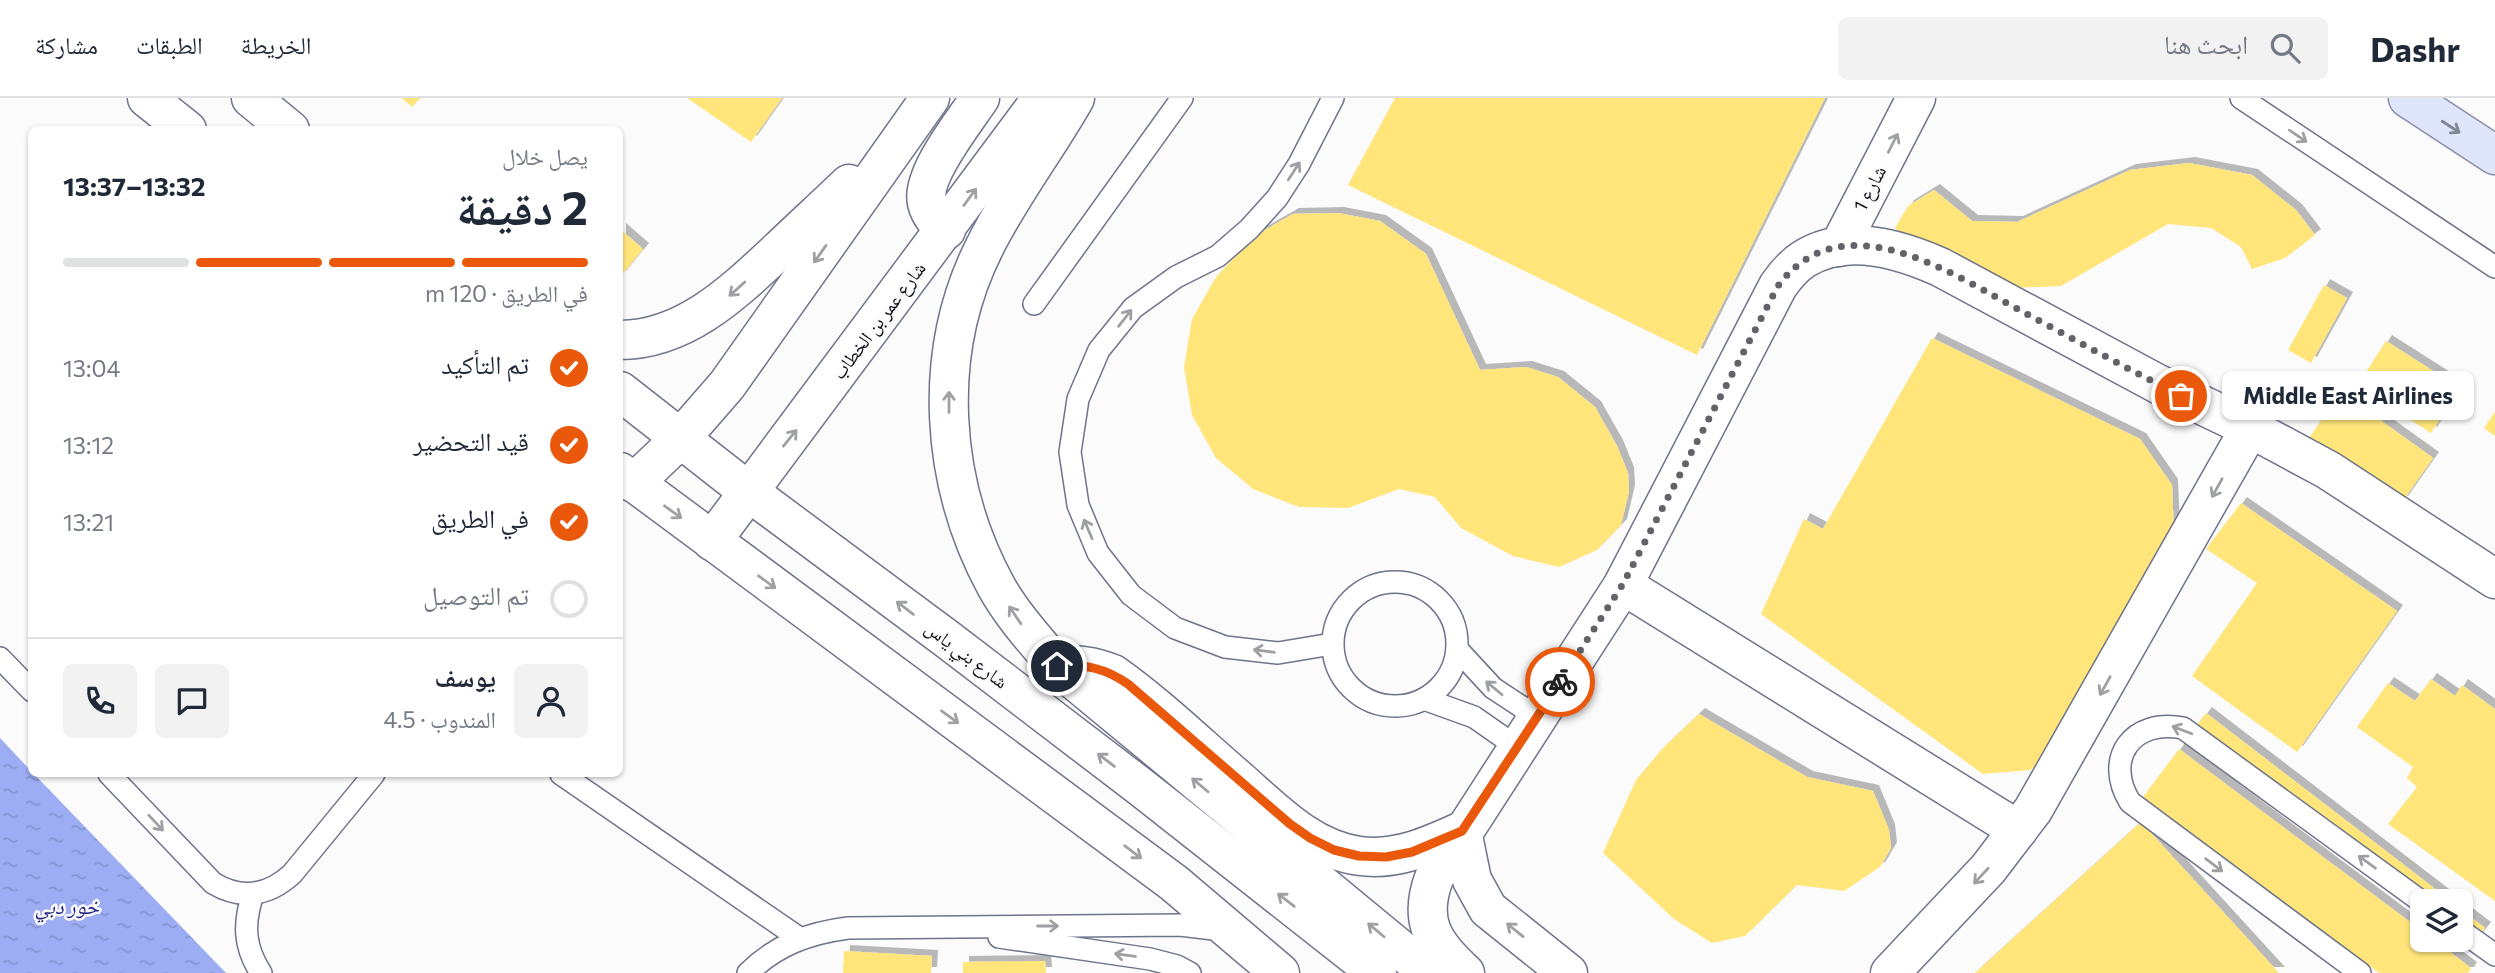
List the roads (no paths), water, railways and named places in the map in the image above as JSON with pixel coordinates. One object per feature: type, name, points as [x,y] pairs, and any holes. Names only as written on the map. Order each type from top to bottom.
[{"type":"main road","points":[[147,98],[182,126]]},
{"type":"main road","points":[[251,98],[285,126]]},
{"type":"main road","points":[[946,230],[933,218],[926,202],[927,184],[980,98]]},
{"type":"main road","name":"شارع عمر بن الخطاب","points":[[712,541],[1042,98]]},
{"type":"main road","points":[[1075,98],[1007,205],[983,250],[964,297],[952,347],[948,398],[950,449],[960,497],[975,544],[997,588],[1024,628],[1057,666],[1429,973]]},
{"type":"main road","name":"شارع 1","points":[[1839,247],[1916,98]]},
{"type":"main road","points":[[2408,98],[2495,155]]},
{"type":"main road","points":[[623,340],[677,328],[722,303],[921,111]]},
{"type":"main road","points":[[921,111],[727,384],[680,439],[624,483],[712,541],[1163,875],[1280,973]]},
{"type":"main road","points":[[1465,973],[1441,950],[1432,933],[1427,916],[1427,897],[1434,878],[1623,584],[1778,286],[1789,271],[1803,259],[1821,251],[1866,246],[1916,257],[2328,470],[2495,579]]},
{"type":"main road","name":"شارع بني ياس","points":[[623,393],[749,492],[1143,788],[1377,973]]},
{"type":"main road","points":[[1890,973],[1988,869],[2047,789],[2250,428]]},
{"type":"main road","points":[[1623,584],[2018,830]]},
{"type":"main road","points":[[1057,666],[1095,667],[1128,684],[1290,824],[1334,850],[1359,856],[1386,857],[1412,852],[1462,831]]},
{"type":"main road","points":[[1462,831],[1472,880],[1488,909],[1568,973]]},
{"type":"lane","points":[[1034,304],[1182,98]]},
{"type":"lane","points":[[1332,644],[1278,653],[1224,647],[1175,628],[1131,596],[1098,553],[1078,505],[1070,452],[1078,398],[1099,350],[1133,308],[1176,277],[1218,256],[1249,229],[1277,198],[1299,164],[1333,98]]},
{"type":"lane","points":[[2241,98],[2495,267]]},
{"type":"lane","points":[[1398,581],[1418,585],[1435,596],[1448,611],[1456,629],[1457,649],[1452,669],[1441,686],[1424,699],[1404,706],[1393,706],[1382,705],[1363,697],[1346,683],[1335,665],[1332,644],[1335,624],[1344,606],[1359,592],[1377,583],[1398,581]]},
{"type":"lane","points":[[1457,649],[1493,688],[1527,732]]},
{"type":"lane","points":[[0,658],[28,687]]},
{"type":"lane","points":[[1424,699],[1527,732]]},
{"type":"lane","points":[[2360,973],[2130,802],[2122,788],[2119,774],[2121,758],[2128,744],[2139,733],[2153,727],[2168,725],[2183,728],[2410,893]]},
{"type":"lane","points":[[112,777],[213,883],[238,894],[268,891],[281,884],[372,777]]},
{"type":"lane","points":[[565,777],[799,938]]},
{"type":"lane","points":[[253,894],[246,916],[246,937],[252,959],[261,973]]},
{"type":"lane","points":[[748,973],[775,950],[799,938],[848,928],[1180,925],[1234,933]]},
{"type":"lane","points":[[931,927],[1150,959],[1177,966],[1190,973]]},
{"type":"lane","points":[[2473,942],[2494,961]]},
{"type":"water","name":"خور دبي","points":[[0,738],[28,768],[28,777],[37,777],[226,973],[0,973]]},
{"type":"place","name":"Middle East Airlines","points":[[2181,396]]}]
